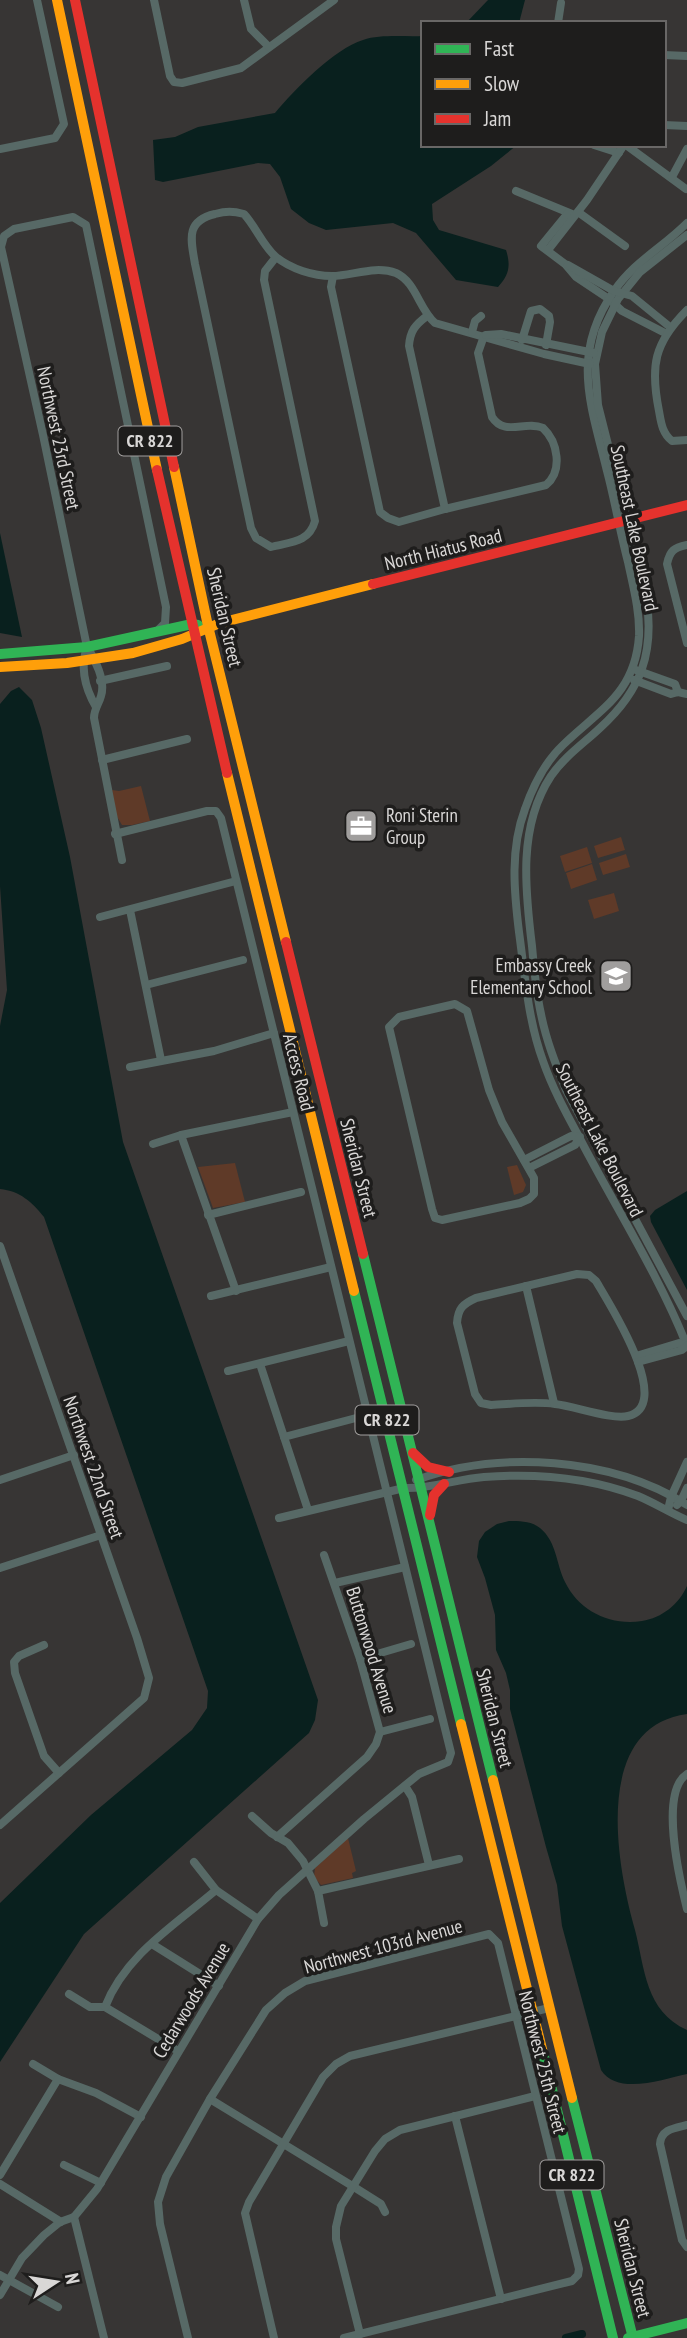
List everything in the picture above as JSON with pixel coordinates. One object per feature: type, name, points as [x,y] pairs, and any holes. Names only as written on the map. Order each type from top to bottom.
[{"type":"main road","name":"Sheridan Street","points":[[57,0],[161,491],[193,629],[612,2338]]},
{"type":"main road","name":"Sheridan Street","points":[[75,0],[208,626],[631,2338]]},
{"type":"main road","name":"North Hiatus Road","points":[[0,654],[87,647],[157,631],[208,626],[687,505]]},
{"type":"main road","name":"North Hiatus Road","points":[[0,667],[37,666],[95,659],[159,646],[193,629]]},
{"type":"main road","points":[[253,880],[269,875]]},
{"type":"main road","points":[[328,1185],[344,1181]]},
{"type":"main road","points":[[412,1452],[428,1467],[449,1472]]},
{"type":"main road","points":[[429,1522],[434,1494],[444,1484]]},
{"type":"main road","points":[[631,2338],[687,2323]]},
{"type":"street","points":[[0,149],[55,138],[64,124],[37,0]]},
{"type":"street","points":[[154,0],[170,76],[174,82],[182,83],[241,68],[334,0]]},
{"type":"street","points":[[244,0],[251,29],[269,47]]},
{"type":"street","points":[[558,21],[561,3]]},
{"type":"street","points":[[666,55],[687,56]]},
{"type":"street","points":[[666,125],[687,126]]},
{"type":"street","points":[[600,147],[619,153]]},
{"type":"street","points":[[624,147],[544,248],[565,264],[576,278],[615,297],[632,296],[668,330]]},
{"type":"street","points":[[628,147],[686,188]]},
{"type":"street","points":[[672,177],[687,149]]},
{"type":"street","points":[[516,191],[573,214],[625,246]]},
{"type":"street","points":[[276,257],[265,271],[264,280],[315,521],[313,531],[307,537],[271,547],[256,538],[251,528],[195,264],[191,241],[196,222],[207,216],[234,211],[244,214],[276,257],[298,270],[333,276],[381,271],[395,273],[407,281],[427,316],[435,323],[521,348],[591,364]]},
{"type":"street","name":"Northwest 23rd Street","points":[[87,647],[1,247],[4,236],[14,229],[73,217],[86,225],[166,607],[165,623],[157,631]]},
{"type":"street","name":"Southeast Lake Boulevard","points":[[687,223],[634,266],[598,323],[591,364],[623,521],[649,615],[649,634],[641,671],[614,700],[562,746],[541,772],[524,811],[513,871],[533,1027],[548,1074],[579,1138],[669,1306],[687,1346]]},
{"type":"street","name":"Southeast Lake Boulevard","points":[[615,297],[640,272],[687,235]]},
{"type":"street","points":[[333,276],[331,286],[380,512],[388,519],[399,522],[546,485],[555,476],[557,465],[552,442],[543,428],[533,424],[503,427],[495,421],[490,411],[478,353],[484,336]]},
{"type":"street","points":[[615,297],[622,311],[668,330]]},
{"type":"street","points":[[521,348],[528,315],[531,311],[540,309],[549,316],[550,322],[544,354]]},
{"type":"street","points":[[687,310],[668,330],[654,368],[656,398],[664,434],[672,440],[687,440]]},
{"type":"street","points":[[427,316],[416,324],[410,334],[409,346],[445,509]]},
{"type":"street","points":[[472,332],[475,321],[481,316]]},
{"type":"street","points":[[484,336],[501,334],[593,353]]},
{"type":"street","name":"Southeast Lake Boulevard","points":[[623,521],[639,625],[632,680],[623,707],[570,753],[550,778],[534,814],[526,851],[526,898],[541,1015],[553,1057],[566,1090],[687,1316]]},
{"type":"street","points":[[687,545],[674,548],[669,553],[667,564],[687,643]]},
{"type":"street","points":[[87,647],[95,659],[100,681],[102,694],[94,718],[122,860]]},
{"type":"street","points":[[87,647],[82,661],[89,694],[96,707]]},
{"type":"street","points":[[100,681],[167,666]]},
{"type":"street","points":[[632,668],[675,684],[683,693]]},
{"type":"street","points":[[632,680],[671,694],[683,693]]},
{"type":"street","points":[[102,760],[187,739]]},
{"type":"street","name":"Access Road","points":[[115,834],[207,811],[216,811],[221,818],[387,1492]]},
{"type":"street","points":[[100,917],[236,881]]},
{"type":"street","points":[[130,910],[161,1060]]},
{"type":"street","points":[[146,985],[243,960]]},
{"type":"street","points":[[455,1004],[464,1008],[470,1017],[489,1090],[502,1122],[524,1160],[535,1186],[534,1194],[529,1199],[442,1220],[435,1217],[389,1034],[391,1023],[399,1017],[455,1004]]},
{"type":"street","points":[[130,1068],[214,1051],[274,1033]]},
{"type":"street","points":[[153,1144],[181,1135],[293,1112]]},
{"type":"street","points":[[529,1168],[575,1145],[579,1138],[589,1133]]},
{"type":"street","points":[[181,1135],[236,1291]]},
{"type":"street","points":[[524,1160],[571,1136],[579,1138]]},
{"type":"street","points":[[208,1215],[301,1192]]},
{"type":"street","name":"Northwest 22nd Street","points":[[1,1247],[149,1678],[145,1698],[59,1773]]},
{"type":"street","points":[[211,1296],[331,1267]]},
{"type":"street","points":[[577,1274],[589,1275],[596,1281],[637,1359],[644,1392],[642,1407],[636,1413],[625,1417],[554,1404],[481,1403],[475,1394],[457,1323],[458,1311],[465,1303],[476,1298],[526,1286],[577,1274]]},
{"type":"street","points":[[526,1286],[554,1404]]},
{"type":"street","points":[[228,1371],[349,1341]]},
{"type":"street","points":[[680,1343],[687,1346],[679,1351],[637,1359],[680,1343]]},
{"type":"street","points":[[260,1364],[308,1510]]},
{"type":"street","points":[[285,1437],[356,1418]]},
{"type":"street","points":[[0,1480],[74,1455]]},
{"type":"street","points":[[279,1518],[419,1484],[475,1465],[512,1461],[582,1467],[643,1484],[684,1503]]},
{"type":"street","points":[[668,1510],[687,1462]]},
{"type":"street","points":[[419,1484],[533,1475],[582,1479],[638,1496],[683,1518],[687,1525]]},
{"type":"street","points":[[684,1503],[687,1488]]},
{"type":"street","points":[[387,1492],[424,1642],[440,1637]]},
{"type":"street","points":[[668,1510],[684,1503]]},
{"type":"street","points":[[0,1568],[100,1535]]},
{"type":"street","name":"Buttonwood Avenue","points":[[277,1837],[367,1757],[380,1732],[360,1659],[324,1555]]},
{"type":"street","points":[[335,1583],[405,1567]]},
{"type":"street","name":"Cedarwoods Avenue","points":[[74,2217],[101,2183],[258,1919],[307,1869],[419,1774],[448,1762],[451,1758],[424,1642]]},
{"type":"street","points":[[360,1659],[411,1644]]},
{"type":"street","points":[[0,1825],[59,1773],[44,1756],[15,1673],[14,1662],[19,1656],[44,1645]]},
{"type":"street","points":[[380,1732],[430,1719]]},
{"type":"street","points":[[687,1774],[683,1776],[676,1791],[673,1827],[677,1868],[687,1909]]},
{"type":"street","points":[[405,1786],[412,1797],[429,1866]]},
{"type":"street","points":[[252,1816],[288,1843],[307,1869],[318,1891],[324,1923]]},
{"type":"street","points":[[318,1891],[459,1859]]},
{"type":"street","points":[[194,1863],[216,1890],[258,1919]]},
{"type":"street","points":[[105,2007],[120,1976],[152,1944],[216,1890]]},
{"type":"street","name":"Northwest 103rd Avenue","points":[[188,2338],[160,2224],[158,2202],[166,2177],[209,2099],[266,2010],[285,1993],[305,1981],[489,1934],[495,1938]]},
{"type":"street","name":"Northwest 25th Street","points":[[495,1938],[579,2269],[578,2275],[572,2281],[501,2299]]},
{"type":"street","points":[[152,1944],[219,1986]]},
{"type":"street","points":[[69,1994],[90,2007],[105,2007],[178,2051]]},
{"type":"street","points":[[274,2338],[245,2213],[248,2203],[323,2077],[335,2064],[350,2056],[549,2008]]},
{"type":"street","points":[[33,2064],[58,2079],[96,2094],[141,2117]]},
{"type":"street","points":[[0,2175],[58,2079]]},
{"type":"street","points":[[359,2334],[336,2239],[336,2227],[341,2206],[384,2139],[400,2130],[535,2096]]},
{"type":"street","points":[[209,2099],[354,2187],[380,2204],[385,2212]]},
{"type":"street","points":[[344,2338],[501,2299],[455,2116]]},
{"type":"street","points":[[687,2125],[669,2129],[662,2135],[660,2147],[682,2240],[687,2247]]},
{"type":"street","points":[[64,2165],[101,2183]]},
{"type":"street","points":[[0,2184],[61,2222]]},
{"type":"street","points":[[0,2295],[4,2277],[34,2245],[61,2222],[74,2217],[104,2338]]},
{"type":"street","points":[[4,2277],[58,2307]]},
{"type":"shaded area","points":[[141,786],[150,821],[122,825],[116,815],[112,790]]},
{"type":"shaded area","points":[[621,837],[625,850],[598,858],[594,846]]},
{"type":"shaded area","points":[[587,847],[592,863],[565,872],[560,856]]},
{"type":"shaded area","points":[[626,854],[630,867],[603,875],[599,863]]},
{"type":"shaded area","points":[[592,864],[597,880],[571,889],[566,873]]},
{"type":"shaded area","points":[[614,893],[619,911],[594,919],[588,900]]},
{"type":"shaded area","points":[[235,1163],[245,1202],[213,1208],[198,1167]]},
{"type":"shaded area","points":[[517,1165],[526,1185],[523,1192],[514,1195],[507,1167]]},
{"type":"shaded area","points":[[348,1838],[356,1871],[352,1873],[353,1878],[321,1885],[314,1877],[315,1868]]},
{"type":"water","points":[[488,0],[525,0],[520,21],[468,21]]},
{"type":"water","points":[[421,36],[421,147],[515,147],[491,166],[432,204],[433,220],[439,230],[506,250],[508,270],[498,287],[456,280],[416,233],[393,223],[326,230],[309,223],[291,209],[280,177],[270,164],[258,163],[163,182],[155,180],[153,140],[175,137],[198,127],[275,113],[315,71],[340,52],[363,40]]},
{"type":"water","points":[[0,533],[22,637],[0,633]]},
{"type":"water","points":[[19,687],[32,700],[41,728],[70,857],[123,1142],[318,1700],[315,1720],[309,1733],[84,1934],[0,2062],[0,1903],[91,1815],[192,1730],[207,1708],[208,1691],[44,1217],[25,1198],[0,1189],[0,1026],[7,990],[0,886],[0,704],[11,691]]},
{"type":"water","points":[[687,1191],[687,1290],[650,1216],[655,1210]]},
{"type":"water","points":[[509,1521],[529,1523],[546,1534],[571,1592],[587,1608],[607,1619],[630,1622],[656,1617],[675,1604],[687,1586],[687,1714],[656,1724],[636,1744],[624,1771],[618,1803],[618,1837],[628,1903],[649,1988],[663,2012],[687,2030],[687,2074],[654,2082],[629,2084],[609,2078],[601,2070],[562,1926],[557,1885],[510,1709],[506,1673],[496,1650],[495,1615],[477,1557],[479,1541],[485,1532],[497,1524]]},
{"type":"waterway","points":[[566,2338],[582,2334]]},
{"type":"traffic: fast","points":[[0,654],[87,647],[192,624],[198,625]]},
{"type":"traffic: fast","points":[[363,1254],[493,1780]]},
{"type":"traffic: fast","points":[[354,1291],[461,1724]]},
{"type":"traffic: fast","points":[[543,2053],[613,2338]]},
{"type":"traffic: fast","points":[[572,2098],[633,2338]]},
{"type":"traffic: fast","points":[[628,2338],[687,2323]]},
{"type":"traffic: slow","points":[[57,0],[157,470]]},
{"type":"traffic: slow","points":[[174,467],[208,626],[286,942]]},
{"type":"traffic: slow","points":[[0,667],[67,663],[133,653],[182,639],[220,623],[373,584]]},
{"type":"traffic: slow","points":[[227,773],[354,1291]]},
{"type":"traffic: slow","points":[[461,1724],[543,2053]]},
{"type":"traffic: slow","points":[[493,1780],[572,2098]]},
{"type":"traffic: jam","points":[[75,0],[174,467]]},
{"type":"traffic: jam","points":[[157,470],[227,773]]},
{"type":"traffic: jam","points":[[373,584],[687,505]]},
{"type":"traffic: jam","points":[[286,942],[363,1254]]},
{"type":"traffic: jam","points":[[413,1453],[428,1467],[449,1472]]},
{"type":"traffic: jam","points":[[430,1515],[434,1495],[444,1484]]},
{"type":"place","name":"Roni Sterin Group","points":[[361,826]]},
{"type":"place","name":"Embassy Creek Elementary School","points":[[616,976]]}]
